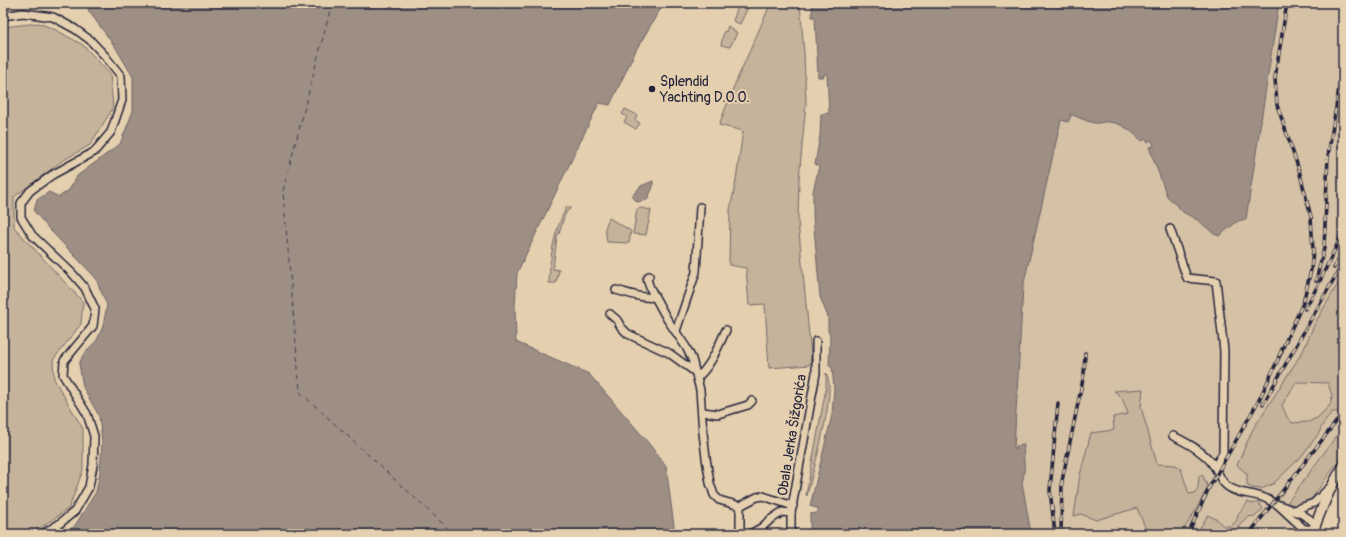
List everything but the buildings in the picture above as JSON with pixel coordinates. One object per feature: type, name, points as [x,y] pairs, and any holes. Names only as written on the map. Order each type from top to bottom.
[{"type":"main road","points":[[1314,529],[1332,484],[1343,467]]},
{"type":"street","points":[[3,16],[23,13],[53,18],[75,29],[90,40],[121,76],[122,100],[111,132],[94,152],[52,175],[30,191],[21,203],[21,217],[32,235],[85,288],[95,309],[93,326],[64,360],[63,375],[87,414],[94,436],[93,465],[88,486],[75,511],[59,524],[42,534]]},
{"type":"street","points":[[676,331],[696,272],[700,207]]},
{"type":"street","points":[[1170,229],[1187,278],[1216,281],[1224,351],[1223,453],[1215,466]]},
{"type":"street","points":[[649,276],[647,279],[654,297],[692,359],[700,390],[706,458],[714,495],[719,500],[740,506],[757,497],[763,496],[792,509]]},
{"type":"street","points":[[616,290],[646,298],[654,297]]},
{"type":"street","points":[[610,314],[628,334],[668,353],[696,375]]},
{"type":"street","points":[[696,375],[704,372],[726,330]]},
{"type":"street","name":"Obala Jerka Šižgorića","points":[[791,534],[792,509],[816,373],[816,341]]},
{"type":"street","points":[[703,412],[718,414],[748,405],[752,401]]},
{"type":"street","points":[[1173,436],[1188,442],[1204,454],[1215,466],[1218,474],[1227,486],[1237,492],[1262,498],[1305,515],[1314,529]]},
{"type":"street","points":[[1294,510],[1314,503],[1332,484]]},
{"type":"street","points":[[1277,504],[1304,529],[1314,529]]},
{"type":"street","points":[[740,506],[740,530],[743,534]]},
{"type":"street","points":[[750,534],[761,528],[782,512],[792,509]]},
{"type":"shaded area","points":[[92,3],[664,3],[636,50],[610,105],[599,103],[517,273],[515,306],[516,342],[589,374],[646,440],[666,466],[675,534],[60,534],[74,527],[96,492],[100,472],[102,442],[99,416],[83,387],[79,364],[83,355],[97,340],[103,326],[107,305],[95,277],[49,229],[34,211],[37,200],[49,192],[59,197],[69,190],[77,176],[120,144],[133,111],[133,77],[116,48],[88,10]]},
{"type":"shaded area","points":[[739,3],[750,3],[740,24],[733,21]]},
{"type":"shaded area","points":[[771,3],[800,3],[806,103],[799,179],[798,222],[811,355],[810,365],[769,368],[765,304],[749,305],[746,268],[729,265],[730,210],[743,131],[719,125],[735,84]]},
{"type":"shaded area","points":[[812,3],[1279,3],[1246,219],[1238,221],[1219,236],[1214,234],[1199,221],[1183,212],[1167,196],[1149,147],[1154,146],[1152,140],[1147,142],[1146,139],[1142,141],[1127,128],[1119,124],[1107,122],[1094,123],[1070,114],[1071,116],[1068,122],[1061,120],[1023,287],[1014,448],[1016,449],[1016,446],[1024,445],[1024,473],[1022,482],[1031,534],[810,534],[810,514],[817,513],[819,509],[810,506],[832,415],[834,389],[832,367],[829,366],[830,337],[828,330],[828,317],[820,297],[813,216],[813,192],[819,166],[815,164],[820,136],[821,114],[829,113],[827,74],[824,74],[824,77],[818,77],[815,17],[812,17]]},
{"type":"shaded area","points":[[1279,3],[1343,3],[1343,427],[1280,512],[1296,527],[1299,534],[1031,534],[1022,482],[1025,476],[1024,446],[1016,446],[1016,449],[1014,449],[1023,287],[1061,120],[1070,114],[1095,123],[1102,121],[1110,122],[1119,124],[1130,130],[1141,141],[1146,139],[1152,140],[1154,146],[1150,147],[1183,212],[1199,221],[1214,234],[1219,236],[1239,221],[1246,219]]},
{"type":"shaded area","points":[[39,23],[56,30],[83,45],[110,74],[113,108],[90,145],[62,161],[14,197],[14,227],[83,302],[81,324],[53,360],[54,379],[83,429],[83,470],[69,508],[40,528],[25,534],[3,534],[3,27]]},
{"type":"shaded area","points":[[728,26],[737,33],[730,47],[721,45],[724,31],[726,32]]},
{"type":"shaded area","points":[[625,109],[637,115],[635,120],[640,123],[636,129],[624,122],[627,117],[622,114]]},
{"type":"shaded area","points":[[653,181],[653,187],[647,200],[637,202],[632,196],[641,186]]},
{"type":"shaded area","points":[[567,206],[571,208],[567,211],[564,217],[557,236],[553,269],[559,270],[556,283],[549,283],[550,263],[556,234]]},
{"type":"shaded area","points":[[641,208],[651,210],[646,235],[633,234],[637,209]]},
{"type":"shaded area","points":[[609,218],[631,231],[629,243],[607,242],[605,228]]},
{"type":"shaded area","points":[[1343,275],[1343,405],[1338,412],[1332,412],[1319,433],[1301,457],[1273,484],[1261,489],[1252,488],[1247,485],[1247,474],[1237,465],[1253,429],[1303,351],[1314,325]],"holes":[[[1296,383],[1328,383],[1332,396],[1330,405],[1317,418],[1308,422],[1292,423],[1287,417],[1282,405]]]},
{"type":"shaded area","points":[[826,373],[829,382],[827,413],[807,496],[826,388]]},
{"type":"shaded area","points":[[1143,389],[1141,407],[1157,464],[1176,465],[1181,469],[1189,494],[1195,493],[1198,488],[1199,476],[1202,474],[1208,487],[1181,534],[1147,534],[1137,508],[1096,520],[1081,514],[1074,516],[1080,475],[1091,433],[1114,430],[1113,417],[1128,414],[1122,398],[1114,391]]},
{"type":"shaded area","points":[[1343,427],[1343,455],[1312,498],[1301,505],[1287,503]]},
{"type":"shaded area","points":[[1248,502],[1252,504],[1258,502],[1263,509],[1256,516],[1247,517],[1239,525],[1239,534],[1196,534],[1208,515],[1218,520],[1223,526],[1231,526],[1237,520],[1238,514]]},
{"type":"ferry route","points":[[332,3],[283,191],[300,392],[454,534]]},
{"type":"railway","points":[[1279,356],[1303,303],[1311,270],[1313,250],[1311,217],[1299,170],[1277,105],[1275,78],[1287,3]]},
{"type":"railway","points":[[1316,281],[1324,248],[1328,156],[1343,64]]},
{"type":"railway","points":[[1305,309],[1343,232]]},
{"type":"railway","points":[[1334,268],[1343,253]]},
{"type":"railway","points":[[1263,404],[1343,263]]},
{"type":"railway","points":[[1188,534],[1210,486],[1259,400],[1282,351]]},
{"type":"railway","points":[[1061,534],[1062,481],[1084,374],[1085,353]]},
{"type":"railway","points":[[1055,534],[1050,490],[1058,403]]},
{"type":"railway","points":[[1249,534],[1343,413]]},
{"type":"place","name":"Splendid Yachting D.O.O.","points":[[652,89]]}]
